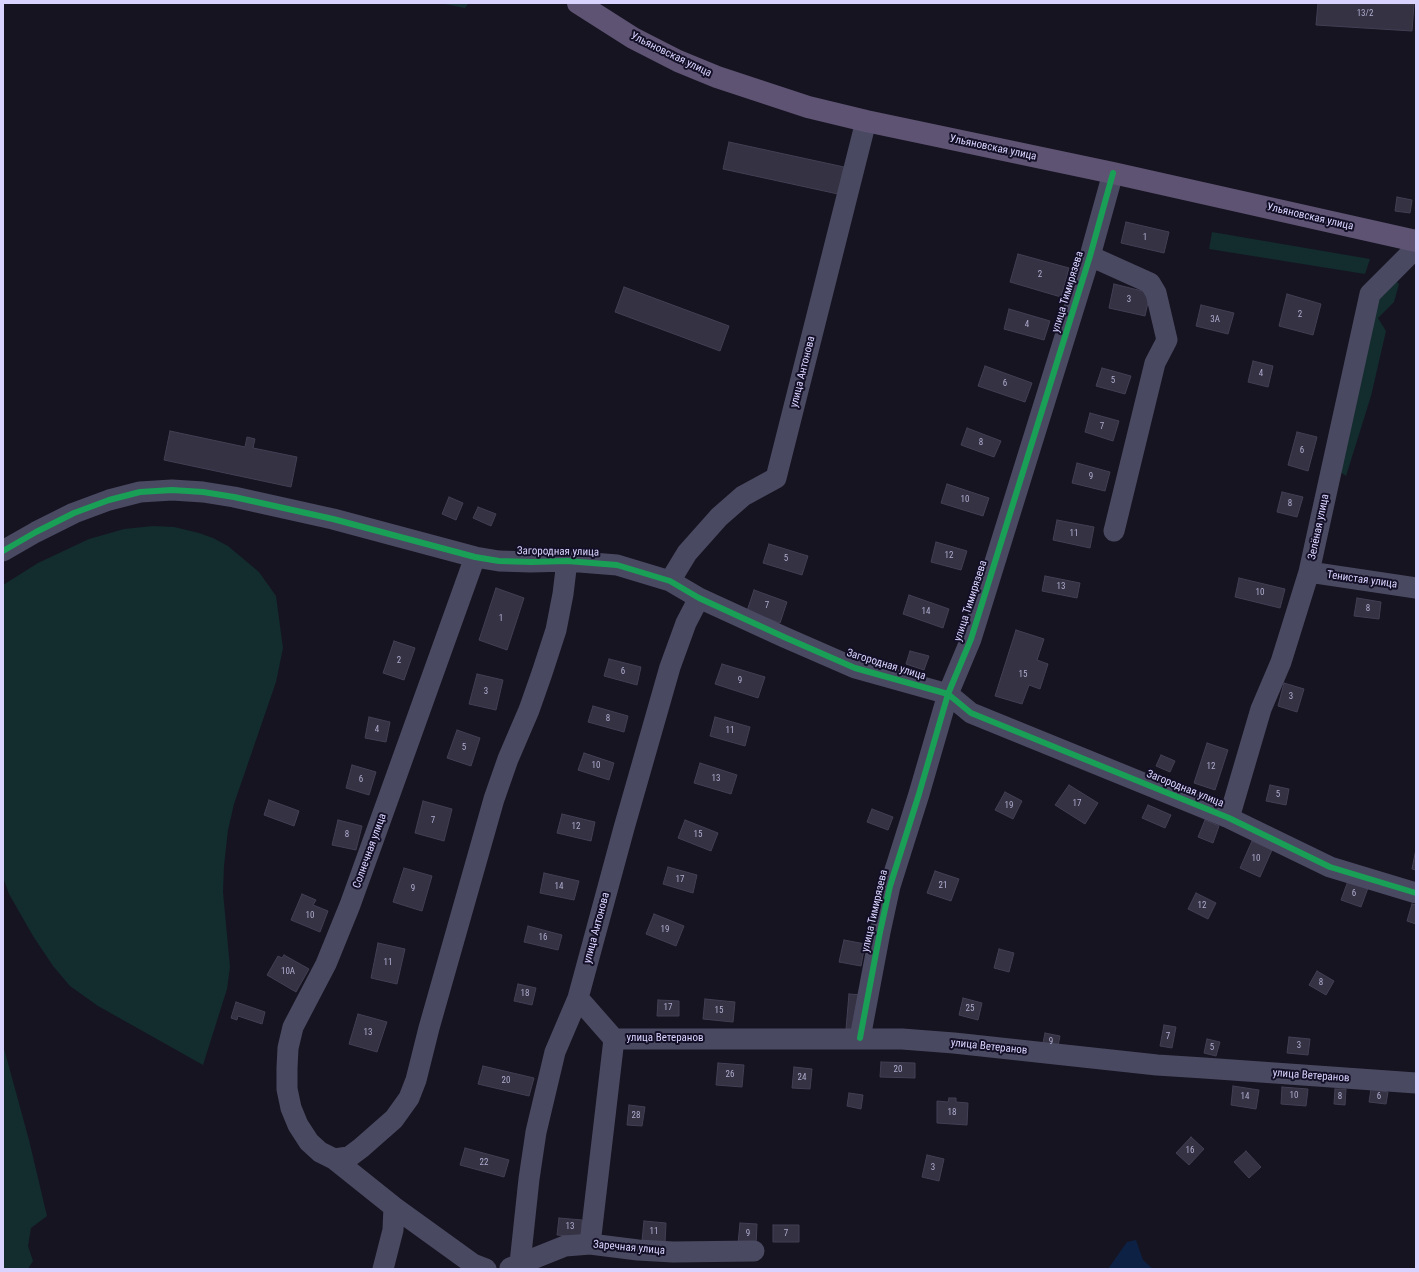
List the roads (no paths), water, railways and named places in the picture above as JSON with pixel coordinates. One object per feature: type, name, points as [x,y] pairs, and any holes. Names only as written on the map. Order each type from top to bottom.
[{"type":"main road","name":"Ульяновская улица","points":[[582,6],[639,41],[678,61],[717,77],[808,107],[1416,241]]},
{"type":"street","name":"улица Антонова","points":[[670,580],[687,553],[719,517],[743,496],[776,478],[866,121]]},
{"type":"street","name":"улица Тимирязева","points":[[860,1038],[890,886],[924,779],[948,694],[971,639],[1090,256],[1113,173]]},
{"type":"street","name":"Зелёная улица","points":[[1229,818],[1261,709],[1281,662],[1309,572],[1370,294],[1416,248]]},
{"type":"street","points":[[1090,256],[1150,283],[1156,293],[1168,340],[1155,363],[1114,531]]},
{"type":"street","name":"Загородная улица","points":[[3,551],[74,513],[109,500],[140,492],[172,490],[203,492],[234,497],[333,519],[475,557],[499,561],[531,562],[568,560],[617,565],[670,580],[699,598],[784,638],[855,668],[948,694],[971,713],[1229,818],[1330,866],[1416,893]]},
{"type":"street","name":"Солнечная улица","points":[[334,1159],[320,1152],[309,1142],[298,1125],[291,1108],[287,1089],[286,1068],[288,1048],[294,1028],[326,964],[350,905],[475,557]]},
{"type":"street","points":[[334,1159],[349,1157],[361,1148],[394,1118],[409,1098],[416,1080],[429,1028],[494,799],[508,759],[529,710],[556,630],[568,560]]},
{"type":"street","name":"Тенистая улица","points":[[1309,572],[1416,588]]},
{"type":"street","name":"улица Антонова","points":[[514,1266],[545,1093],[555,1052],[578,998],[624,828],[670,667],[686,623],[699,598]]},
{"type":"street","name":"улица Ветеранов","points":[[578,998],[614,1039],[902,1039],[954,1043],[1157,1065],[1416,1083]]},
{"type":"street","points":[[590,1244],[614,1039]]},
{"type":"street","points":[[334,1159],[394,1207],[473,1264],[486,1269]]},
{"type":"street","points":[[383,1269],[393,1230],[394,1207]]},
{"type":"street","name":"Заречная улица","points":[[514,1266],[565,1246],[590,1244],[638,1250],[673,1252],[754,1251]]},
{"type":"water","points":[[1136,1240],[1143,1260],[1153,1269],[1108,1269],[1127,1242]]}]
